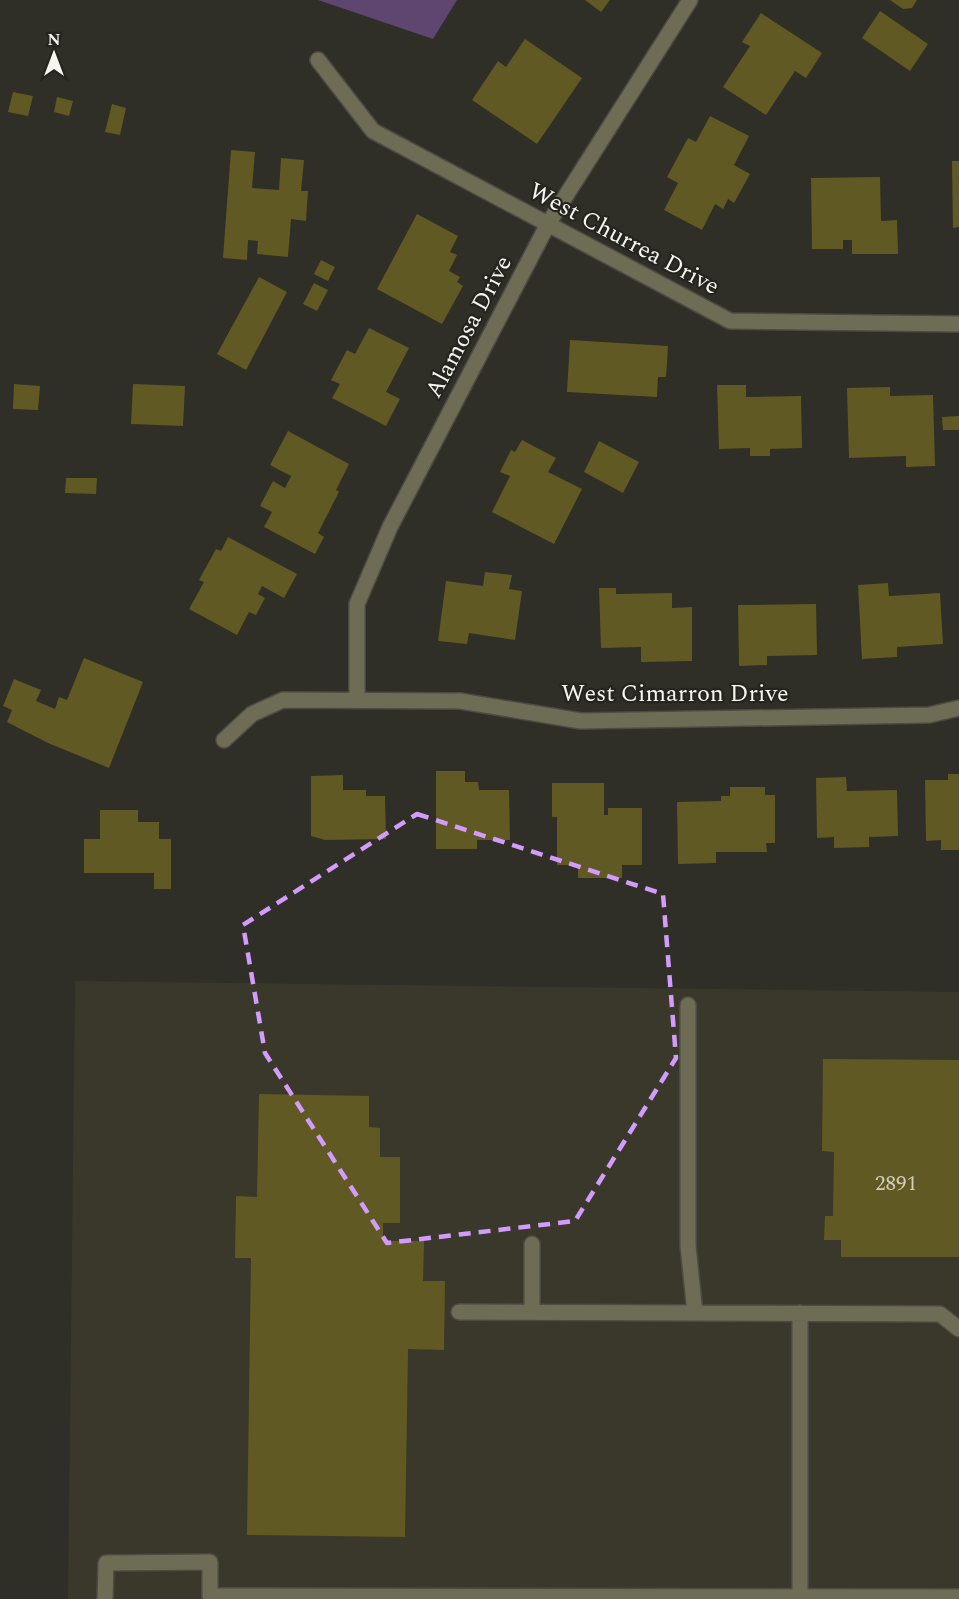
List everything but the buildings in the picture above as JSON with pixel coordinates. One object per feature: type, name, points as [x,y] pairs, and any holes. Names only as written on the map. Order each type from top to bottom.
[{"type":"street","name":"Alamosa Drive","points":[[357,700],[357,604],[390,527],[548,224],[690,0]]},
{"type":"street","name":"West Churrea Drive","points":[[318,60],[373,131],[730,321],[959,324]]},
{"type":"street","name":"West Cimarron Drive","points":[[224,740],[252,714],[282,700],[460,700],[581,721],[929,715],[959,708]]},
{"type":"street","points":[[688,1005],[688,1246],[695,1313]]},
{"type":"street","points":[[532,1244],[532,1312]]},
{"type":"street","points":[[459,1312],[940,1314],[959,1329]]},
{"type":"street","points":[[800,1313],[800,1597]]},
{"type":"street","points":[[105,1599],[106,1563],[210,1562],[210,1596],[959,1597]]},
{"type":"highlighted area","points":[[417,814],[663,894],[676,1058],[575,1221],[387,1243],[265,1053],[243,925]]},
{"type":"shaded area","points":[[318,0],[457,0],[433,39]]},
{"type":"shaded area","points":[[75,981],[959,992],[959,1599],[68,1599]]}]
